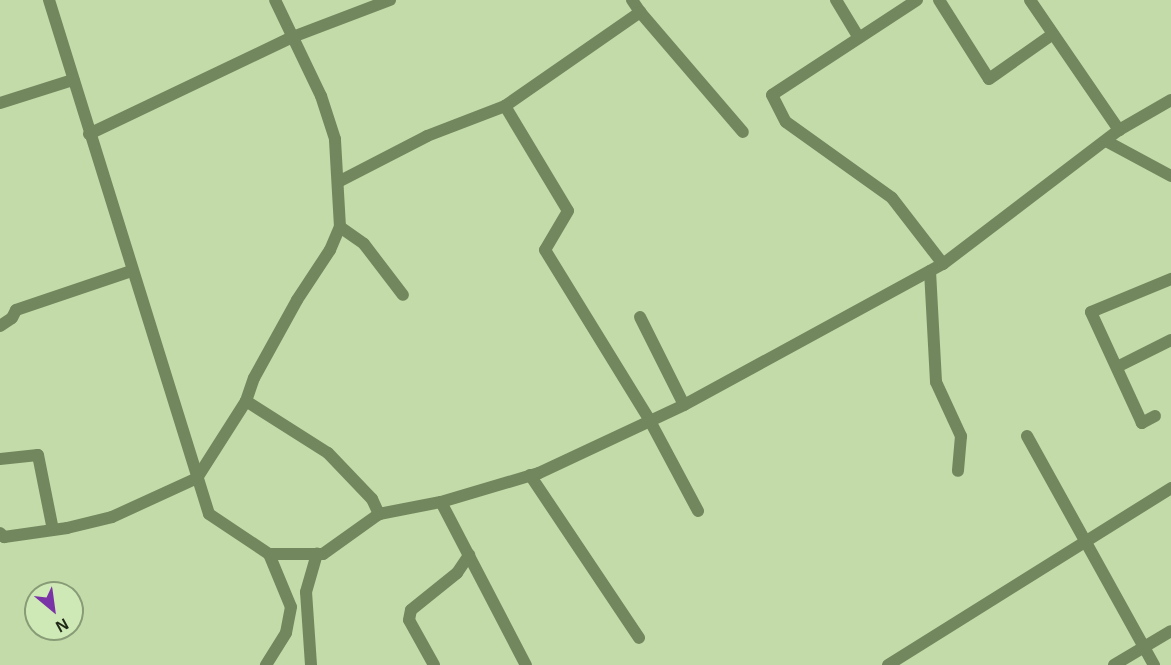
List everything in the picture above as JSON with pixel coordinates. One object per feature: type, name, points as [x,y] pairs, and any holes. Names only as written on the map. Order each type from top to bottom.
[{"type":"street","points":[[49,0],[131,271],[209,514],[268,554],[291,607],[286,633],[266,665]]},
{"type":"street","points":[[0,533],[4,537],[53,530],[112,517],[197,478],[246,401],[254,378],[330,250],[340,227],[340,181],[335,139],[321,96],[290,38],[275,0]]},
{"type":"street","points":[[89,134],[290,38],[390,0]]},
{"type":"street","points":[[632,0],[743,132]]},
{"type":"street","points":[[836,0],[859,38]]},
{"type":"street","points":[[917,0],[772,95],[786,122],[892,198],[943,264]]},
{"type":"street","points":[[939,0],[989,79],[1053,34]]},
{"type":"street","points":[[1030,0],[1119,130]]},
{"type":"street","points":[[340,181],[427,136],[506,106],[640,12]]},
{"type":"street","points":[[0,103],[73,80]]},
{"type":"street","points":[[268,554],[324,554],[379,514],[441,502],[530,475],[684,405],[943,264],[1119,130],[1171,100]]},
{"type":"street","points":[[506,106],[568,211],[545,250],[650,421],[698,512]]},
{"type":"street","points":[[1106,141],[1171,176]]},
{"type":"street","points":[[340,227],[364,244],[403,295]]},
{"type":"street","points":[[0,326],[12,318],[15,310],[131,271]]},
{"type":"street","points":[[930,271],[936,382],[961,436],[958,471]]},
{"type":"street","points":[[1155,416],[1142,423],[1091,312],[1171,279]]},
{"type":"street","points":[[640,317],[684,405]]},
{"type":"street","points":[[1117,367],[1171,340]]},
{"type":"street","points":[[246,401],[328,453],[372,499],[379,514]]},
{"type":"street","points":[[1027,436],[1154,665]]},
{"type":"street","points":[[0,459],[38,455],[53,530]]},
{"type":"street","points":[[530,475],[639,638]]},
{"type":"street","points":[[888,665],[1083,540],[1171,488]]},
{"type":"street","points":[[441,502],[526,665]]},
{"type":"street","points":[[311,665],[306,592],[317,554]]},
{"type":"street","points":[[434,665],[409,620],[411,610],[457,573],[469,555]]},
{"type":"street","points":[[1114,665],[1171,631]]}]
